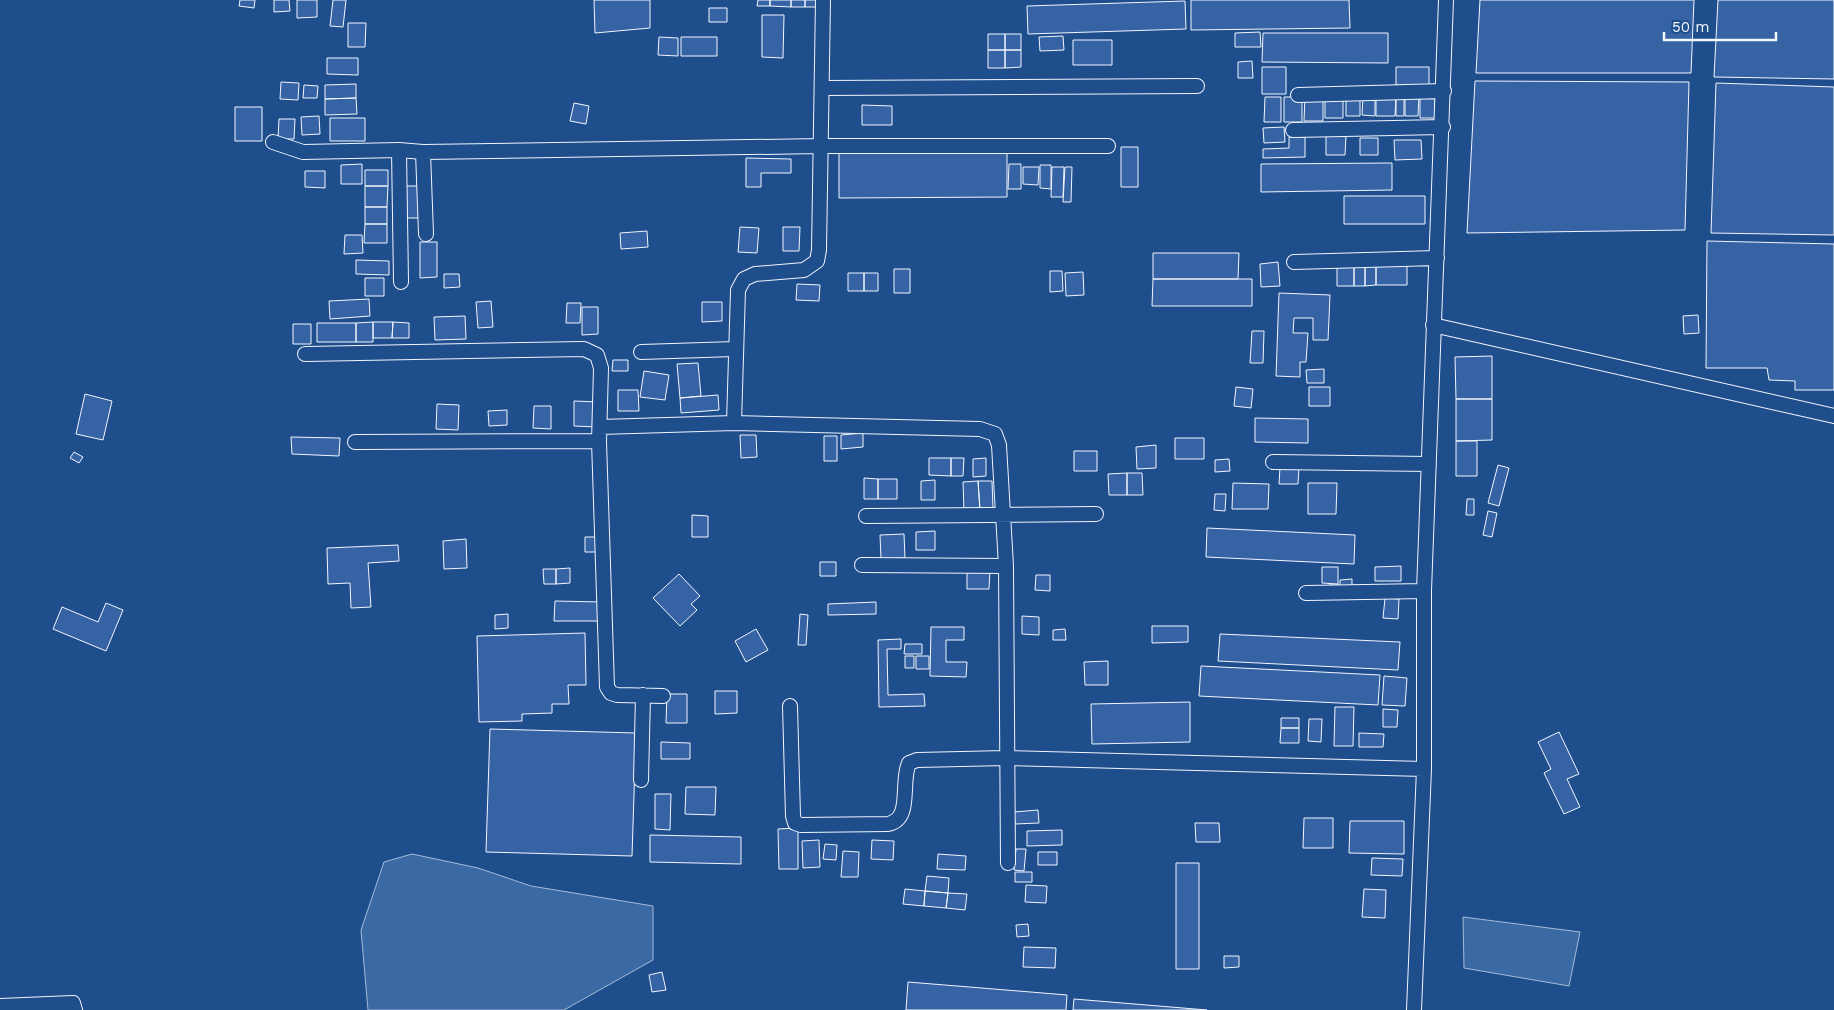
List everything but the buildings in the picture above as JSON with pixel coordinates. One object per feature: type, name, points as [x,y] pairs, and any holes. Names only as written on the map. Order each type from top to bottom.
[{"type":"street","points":[[734,423],[738,290],[744,279],[755,274],[804,270],[817,261],[819,250],[823,0]]},
{"type":"street","points":[[1414,1010],[1424,770],[1424,591],[1446,0]]},
{"type":"street","points":[[822,88],[1197,86]]},
{"type":"street","points":[[1298,95],[1444,91]]},
{"type":"street","points":[[1293,130],[1442,127]]},
{"type":"street","points":[[273,142],[303,152],[821,146],[1108,146]]},
{"type":"street","points":[[399,150],[400,282]]},
{"type":"street","points":[[423,152],[426,234]]},
{"type":"street","points":[[1294,262],[1437,258]]},
{"type":"street","points":[[1434,324],[1834,416]]},
{"type":"street","points":[[305,354],[584,349],[597,355],[601,368],[599,434],[608,687],[611,693],[617,695],[663,696]]},
{"type":"street","points":[[641,352],[735,349]]},
{"type":"street","points":[[355,442],[599,434],[734,423],[980,429],[995,434],[999,445],[1006,566],[1008,863]]},
{"type":"street","points":[[1273,462],[1429,464]]},
{"type":"street","points":[[866,516],[1096,514]]},
{"type":"street","points":[[862,565],[1006,566]]},
{"type":"street","points":[[1306,593],[1424,591]]},
{"type":"street","points":[[641,780],[643,695]]},
{"type":"street","points":[[790,706],[793,816],[795,823],[801,825],[897,822],[902,816],[905,771],[909,764],[917,760],[1006,758],[1424,770]]},
{"type":"street","points":[[0,1006],[73,1003],[75,1010]]},
{"type":"water","points":[[412,854],[478,868],[531,886],[653,906],[653,960],[564,1010],[368,1010],[361,930],[384,862]]},
{"type":"water","points":[[1463,917],[1580,932],[1569,986],[1464,968]]}]
